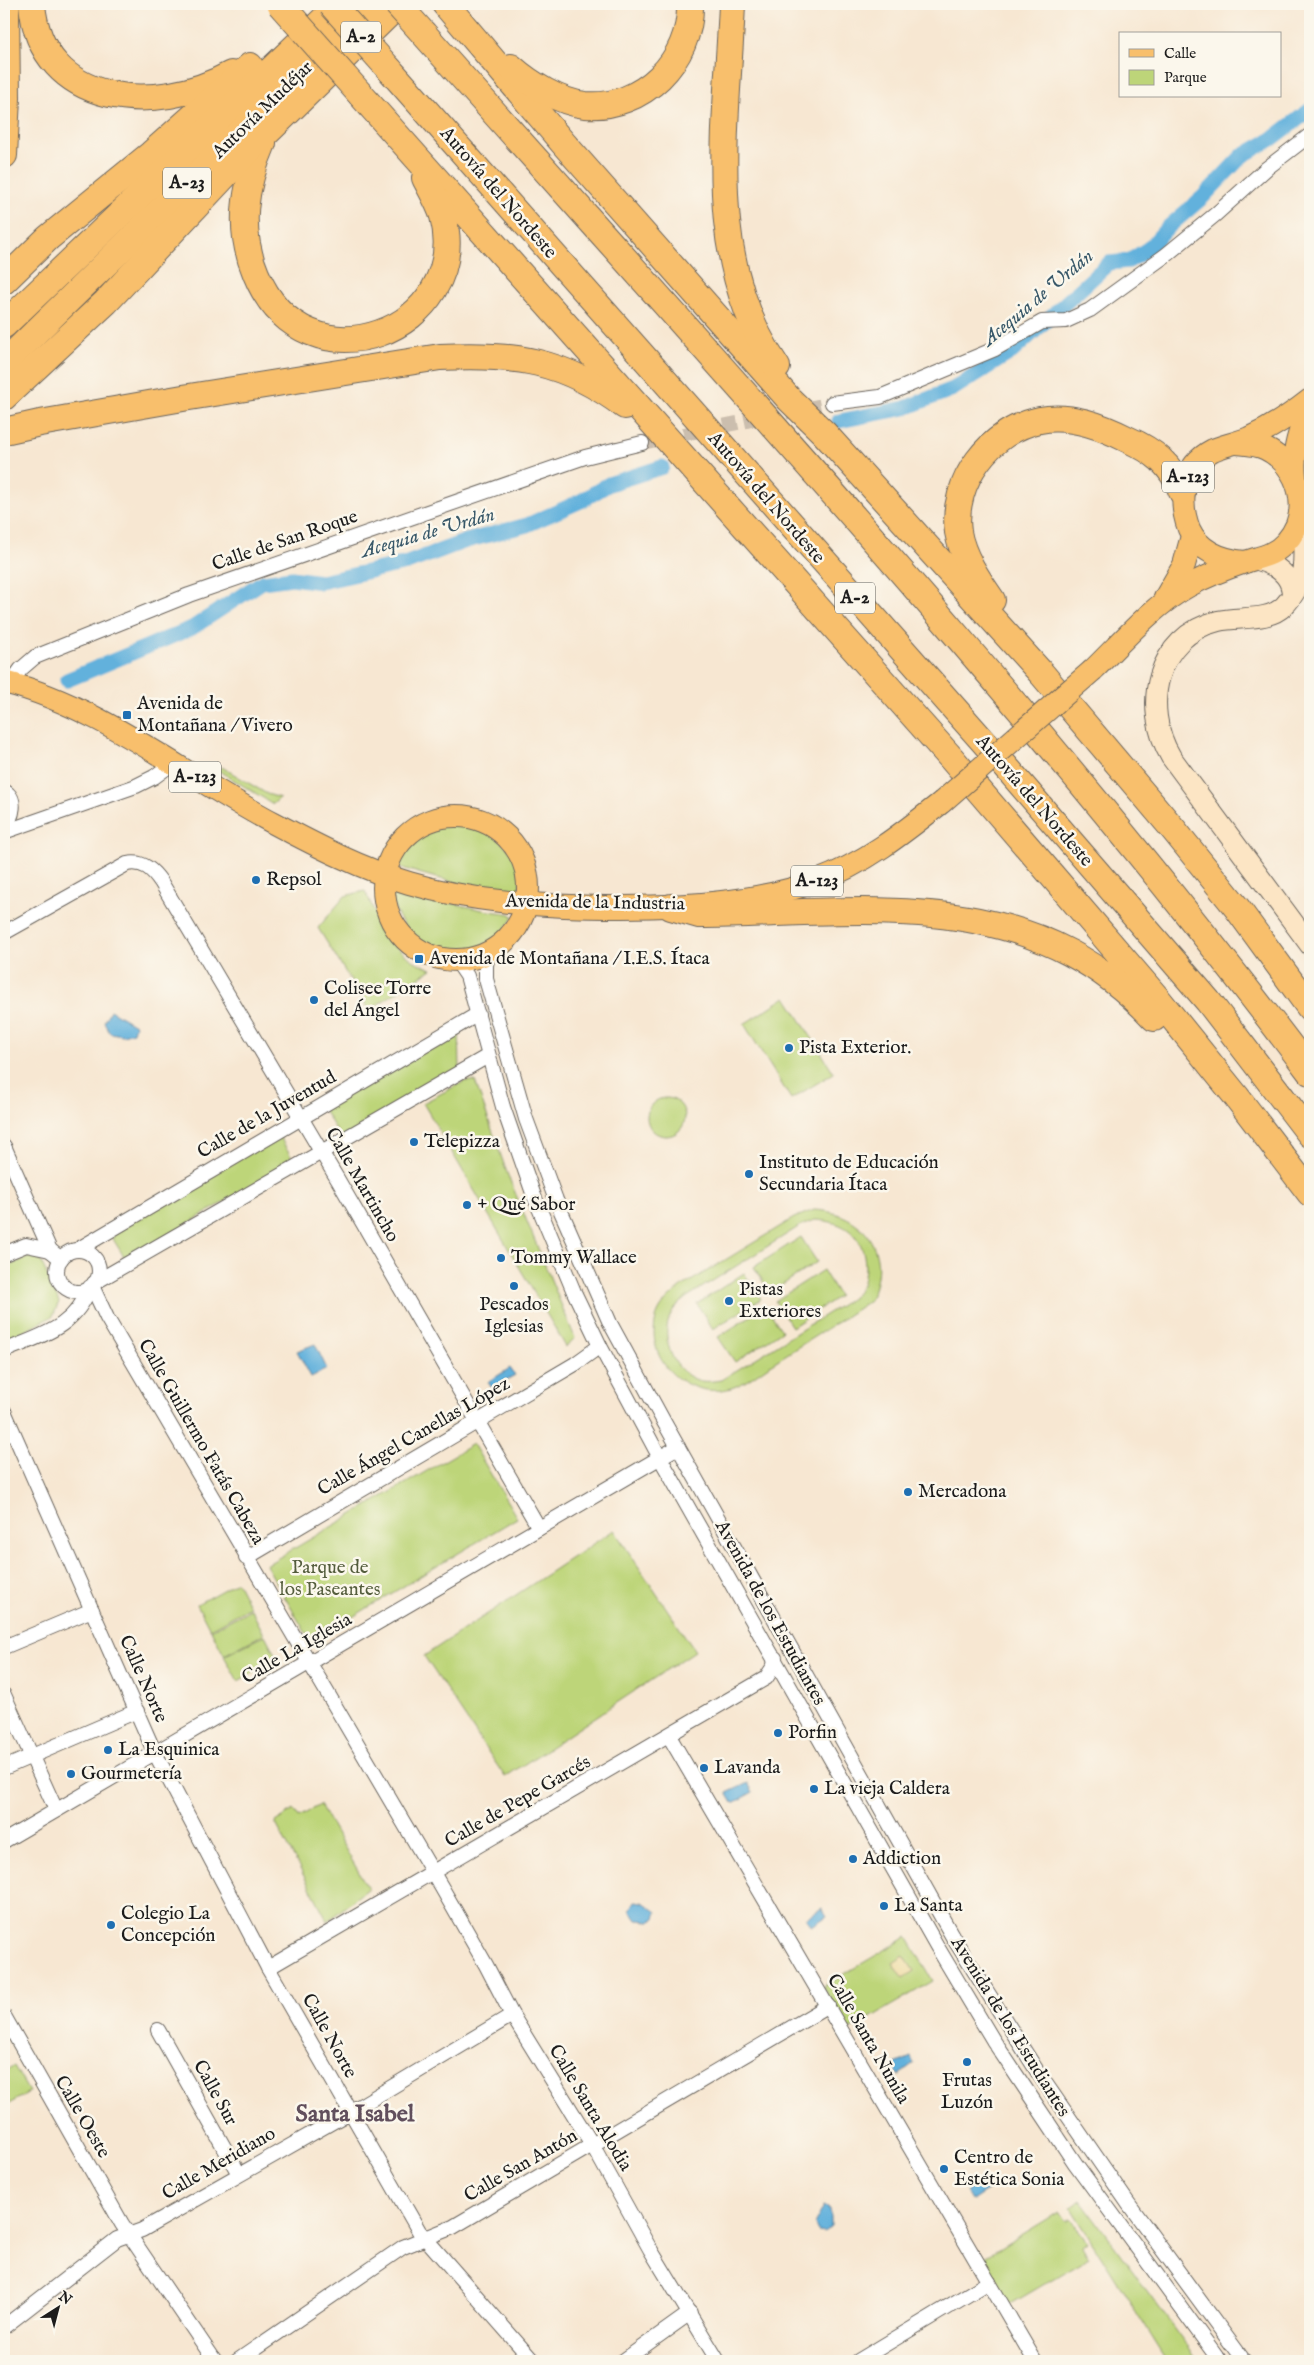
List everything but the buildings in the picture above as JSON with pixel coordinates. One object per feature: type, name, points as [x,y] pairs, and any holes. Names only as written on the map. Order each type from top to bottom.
[{"type":"highway","points":[[4,155],[7,74],[6,4]]},
{"type":"highway","points":[[32,4],[33,18],[38,33],[57,65],[73,79],[107,95],[132,98],[184,92],[224,78],[264,54]]},
{"type":"highway","points":[[280,4],[946,752],[1157,998],[1236,1096],[1310,1193]]},
{"type":"highway","points":[[4,281],[48,238],[151,154],[264,54],[314,4]]},
{"type":"highway","name":"Autovía del Nordeste","points":[[331,4],[1006,767],[1208,1001],[1310,1134]]},
{"type":"highway","name":"Autovía Mudéjar","points":[[4,325],[340,4]]},
{"type":"highway","name":"Autovía Mudéjar","points":[[4,363],[372,4]]},
{"type":"highway","points":[[4,397],[106,302],[268,131],[398,4]]},
{"type":"highway","name":"A-2","points":[[398,4],[949,625],[1204,933],[1310,1072]]},
{"type":"highway","points":[[451,10],[516,71],[535,84],[567,100],[599,105],[628,99],[643,91],[662,75],[681,50],[690,22],[690,4]]},
{"type":"highway","points":[[732,4],[724,181],[729,249],[736,282],[754,328],[769,356],[824,433]]},
{"type":"highway","points":[[451,10],[545,122],[789,399],[824,433],[1042,674],[1238,908],[1310,1008]]},
{"type":"highway","points":[[268,131],[254,163],[246,193],[243,229],[247,250],[262,291],[273,305],[302,328],[333,339],[365,338],[379,335],[396,326],[418,309],[433,289],[441,272],[446,237],[443,216],[433,193],[403,141]]},
{"type":"highway","points":[[4,431],[183,398],[440,357],[500,356],[529,360],[559,368],[586,380],[636,415],[694,470]]},
{"type":"highway","points":[[1042,674],[1033,650],[991,600],[976,576],[958,535],[959,500],[975,464],[989,447],[1004,435],[1040,420],[1065,419],[1089,423],[1110,430],[1158,455],[1169,466],[1182,492]]},
{"type":"highway","points":[[671,907],[699,916],[889,912],[934,914],[992,922],[1019,930],[1067,951],[1116,982],[1151,1014],[1201,1070],[1213,1081],[1236,1096]]},
{"type":"main road","name":"A-123","points":[[1252,561],[1218,557],[1204,548],[1192,536],[1184,515],[1182,492],[1197,462],[1211,451],[1237,443],[1277,424],[1310,400]]},
{"type":"main road","name":"A-123","points":[[1163,602],[1206,577],[1269,555],[1287,541],[1301,510],[1300,495],[1295,476],[1294,453],[1310,406]]},
{"type":"main road","name":"A-123","points":[[1237,443],[1265,448],[1278,456],[1295,476]]},
{"type":"main road","points":[[1301,510],[1304,570],[1298,587],[1284,607],[1270,615],[1219,621],[1193,632],[1182,640],[1160,672],[1156,686],[1155,712],[1161,738],[1170,757],[1310,944]]},
{"type":"main road","name":"A-123","points":[[1163,602],[1184,565],[1192,536]]},
{"type":"main road","points":[[1252,561],[1272,565],[1284,573],[1291,584],[1292,595]]},
{"type":"main road","name":"Avenida de la Industria","points":[[7,683],[54,699],[101,722],[270,822],[323,849],[385,875],[456,895],[528,904],[671,907],[761,896],[817,881],[848,868],[877,851],[942,802],[1093,670],[1163,602]]},
{"type":"main road","points":[[447,817],[471,818],[493,827],[515,848],[526,875],[528,904],[521,920],[511,934],[489,952],[472,958],[456,960],[431,955],[414,947],[393,924],[386,906],[385,875],[390,858],[398,846],[424,823],[447,817]]},
{"type":"street","points":[[832,403],[880,397],[995,349],[1042,322],[1066,321],[1090,310],[1166,255],[1216,214],[1267,168],[1310,135]]},
{"type":"street","name":"Calle de San Roque","points":[[7,683],[35,657],[189,595],[585,457],[642,443]]},
{"type":"street","points":[[4,832],[136,786],[154,777],[173,763]]},
{"type":"street","points":[[4,791],[10,797],[12,804],[11,816],[4,827]]},
{"type":"street","name":"Calle Martincho","points":[[4,933],[121,866],[132,863],[146,866],[161,882],[301,1117],[539,1528]]},
{"type":"street","name":"Avenida de los Estudiantes","points":[[489,952],[486,965],[486,979],[526,1119],[556,1200],[610,1323],[954,1939],[1056,2099],[1128,2204],[1244,2361]]},
{"type":"street","name":"Avenida de los Estudiantes","points":[[456,960],[467,976],[503,1107],[555,1247],[600,1346],[659,1456],[775,1658],[904,1890],[993,2040],[1075,2163],[1220,2361]]},
{"type":"street","name":"Calle de la Juventud","points":[[77,1250],[478,1014]]},
{"type":"street","points":[[4,1146],[38,1225],[55,1254],[61,1284],[75,1292],[92,1285],[320,1151],[488,1056]]},
{"type":"street","points":[[503,1107],[526,1119]]},
{"type":"street","points":[[26,1246],[38,1225]]},
{"type":"street","points":[[4,1254],[26,1246],[55,1254],[77,1250],[88,1253],[96,1261],[98,1272],[82,1304],[65,1324],[4,1351]]},
{"type":"street","name":"Calle Guillermo Fatás Cabeza","points":[[92,1285],[107,1318],[246,1558],[433,1873]]},
{"type":"street","name":"Calle Ángel Canellas López","points":[[246,1558],[575,1364],[600,1346]]},
{"type":"street","name":"Calle Norte","points":[[4,1411],[154,1751],[268,1968],[350,2112],[426,2238],[534,2361]]},
{"type":"street","name":"Calle La Iglesia","points":[[4,1841],[154,1751],[309,1664],[659,1456],[678,1447]]},
{"type":"street","points":[[4,1648],[92,1610]]},
{"type":"street","name":"Calle de Pepe Garcés","points":[[268,1968],[766,1678],[774,1666],[775,1658]]},
{"type":"street","points":[[4,1695],[56,1810]]},
{"type":"street","points":[[4,1768],[137,1711]]},
{"type":"street","name":"Calle Santa Nunila","points":[[669,1736],[1035,2361]]},
{"type":"street","name":"Calle Santa Alodia","points":[[433,1873],[486,1965],[512,2015],[592,2146],[650,2249],[718,2361]]},
{"type":"street","name":"Calle San Antón","points":[[238,2361],[403,2247],[448,2230],[828,2006]]},
{"type":"street","name":"Calle Meridiano","points":[[4,2327],[117,2240],[130,2236],[350,2112],[512,2015]]},
{"type":"street","name":"Calle Oeste","points":[[4,2016],[130,2236],[215,2361]]},
{"type":"street","name":"Calle Sur","points":[[158,2030],[239,2174]]},
{"type":"street","points":[[858,2361],[989,2282]]},
{"type":"street","points":[[623,2361],[690,2313]]},
{"type":"green space","points":[[222,767],[267,794],[280,798],[273,804],[219,771]]},
{"type":"green space","points":[[447,823],[461,823],[474,827],[488,832],[499,840],[509,850],[516,862],[520,876],[519,890],[510,891],[477,887],[405,869],[396,865],[395,862],[400,854],[416,836],[430,828]]},
{"type":"green space","points":[[391,890],[483,910],[511,914],[513,917],[502,932],[489,942],[473,949],[457,951],[440,950],[425,944],[411,934],[395,909],[391,898]]},
{"type":"green space","points":[[365,891],[383,928],[398,948],[418,963],[432,969],[369,1010],[318,928],[345,896]]},
{"type":"green space","name":"Pista Exterior.","points":[[786,997],[834,1073],[791,1099],[744,1024]]},
{"type":"green space","points":[[459,1025],[460,1071],[342,1140],[321,1105]]},
{"type":"green space","points":[[465,1081],[475,1081],[507,1173],[575,1338],[566,1347],[423,1103]]},
{"type":"green space","points":[[666,1098],[679,1104],[685,1117],[679,1130],[666,1136],[653,1130],[647,1117],[653,1104]]},
{"type":"green space","points":[[278,1134],[294,1161],[126,1260],[110,1234]]},
{"type":"green space","points":[[814,1210],[847,1218],[860,1227],[870,1239],[876,1252],[878,1267],[876,1284],[869,1301],[750,1379],[734,1387],[704,1390],[689,1385],[676,1377],[666,1367],[658,1354],[654,1339],[656,1317],[661,1307],[681,1287],[794,1218]],"holes":[[[815,1220],[844,1227],[857,1238],[861,1246],[864,1256],[865,1273],[862,1286],[857,1293],[849,1300],[721,1380],[701,1381],[683,1371],[676,1363],[668,1344],[668,1324],[671,1314],[676,1307],[687,1297],[800,1226]]]},
{"type":"green space","points":[[801,1237],[817,1262],[770,1293],[754,1267]]},
{"type":"green space","points":[[33,1255],[41,1261],[59,1302],[53,1316],[4,1342],[4,1268]]},
{"type":"green space","points":[[823,1270],[839,1296],[792,1327],[775,1301]]},
{"type":"green space","name":"Pistas Exteriores","points":[[744,1273],[761,1299],[713,1329],[697,1304]]},
{"type":"green space","points":[[766,1306],[782,1331],[735,1362],[718,1337]]},
{"type":"green space","name":"Parque de los Paseantes","points":[[473,1444],[517,1518],[311,1642],[266,1565]]},
{"type":"green space","points":[[614,1530],[695,1651],[505,1777],[424,1656]]},
{"type":"green space","points":[[237,1582],[250,1607],[210,1629],[197,1604]]},
{"type":"green space","points":[[251,1609],[264,1634],[224,1655],[211,1630]]},
{"type":"green space","points":[[265,1635],[278,1660],[238,1681],[224,1656]]},
{"type":"green space","points":[[320,1805],[368,1888],[328,1921],[275,1822],[294,1810],[299,1817]]},
{"type":"green space","points":[[907,1937],[933,1981],[848,2031],[822,1987]]},
{"type":"green space","points":[[14,2066],[29,2092],[4,2107],[4,2073]]},
{"type":"green space","points":[[1081,2200],[1198,2361],[1167,2361],[1071,2208]]},
{"type":"green space","points":[[1059,2212],[1066,2222],[1070,2219],[1087,2242],[1082,2246],[1089,2258],[1009,2305],[982,2259]]},
{"type":"sand","points":[[904,1956],[914,1971],[903,1978],[893,1963]]},
{"type":"water","points":[[110,1010],[135,1025],[133,1032],[123,1035],[110,1033],[104,1022]]},
{"type":"water","points":[[315,1344],[327,1369],[311,1377],[297,1351]]},
{"type":"water","points":[[510,1368],[515,1375],[492,1388],[488,1382]]},
{"type":"water","points":[[748,1783],[753,1792],[733,1803],[727,1793]]},
{"type":"water","points":[[635,1901],[643,1902],[657,1912],[655,1918],[650,1921],[637,1920],[630,1910]]},
{"type":"water","points":[[822,1908],[827,1916],[812,1926],[806,1918]]},
{"type":"water","points":[[911,2057],[914,2064],[899,2075],[893,2065]]},
{"type":"water","points":[[984,2181],[990,2189],[972,2201],[966,2191]]},
{"type":"water","points":[[824,2206],[828,2207],[831,2216],[831,2227],[825,2232],[818,2231],[814,2225]]},
{"type":"waterway","name":"Acequia de Urdán","points":[[839,421],[905,408],[953,389],[1012,352],[1109,263],[1129,261],[1149,248],[1166,229],[1203,197],[1242,156],[1272,139],[1310,110]]},
{"type":"waterway","name":"Acequia de Urdán","points":[[67,680],[192,628],[262,582],[292,578],[321,582],[407,563],[466,541],[527,525],[581,501],[609,484],[662,467]]},
{"type":"tunnel","points":[[642,443],[832,403]]},
{"type":"place","name":"Avenida de Montañana / Vivero","points":[[127,715]]},
{"type":"place","name":"Repsol","points":[[256,880]]},
{"type":"place","name":"Avenida de Montañana / I.E.S. Ítaca","points":[[419,959]]},
{"type":"place","name":"Colisee Torre del Ángel","points":[[314,1000]]},
{"type":"place","name":"Pista Exterior.","points":[[789,1048]]},
{"type":"place","name":"Telepizza","points":[[414,1142]]},
{"type":"place","name":"Instituto de Educación Secundaria Ítaca","points":[[749,1174]]},
{"type":"place","name":"+ Qué Sabor","points":[[467,1205]]},
{"type":"place","name":"Tommy Wallace","points":[[501,1258]]},
{"type":"place","name":"Pescados Iglesias","points":[[514,1286]]},
{"type":"place","name":"Pistas Exteriores","points":[[729,1301]]},
{"type":"place","name":"Mercadona","points":[[908,1492]]},
{"type":"place","name":"Porfin","points":[[778,1733]]},
{"type":"place","name":"La Esquinica","points":[[108,1750]]},
{"type":"place","name":"Lavanda","points":[[704,1768]]},
{"type":"place","name":"Gourmetería","points":[[71,1774]]},
{"type":"place","name":"La vieja Caldera","points":[[814,1789]]},
{"type":"place","name":"Addiction","points":[[853,1859]]},
{"type":"place","name":"La Santa","points":[[884,1906]]},
{"type":"place","name":"Colegio La Concepción","points":[[111,1925]]},
{"type":"place","name":"Frutas Luzón","points":[[967,2062]]},
{"type":"place","name":"Centro de Estética Sonia","points":[[944,2169]]},
{"type":"district","name":"Santa Isabel","points":[[355,2114]]}]
